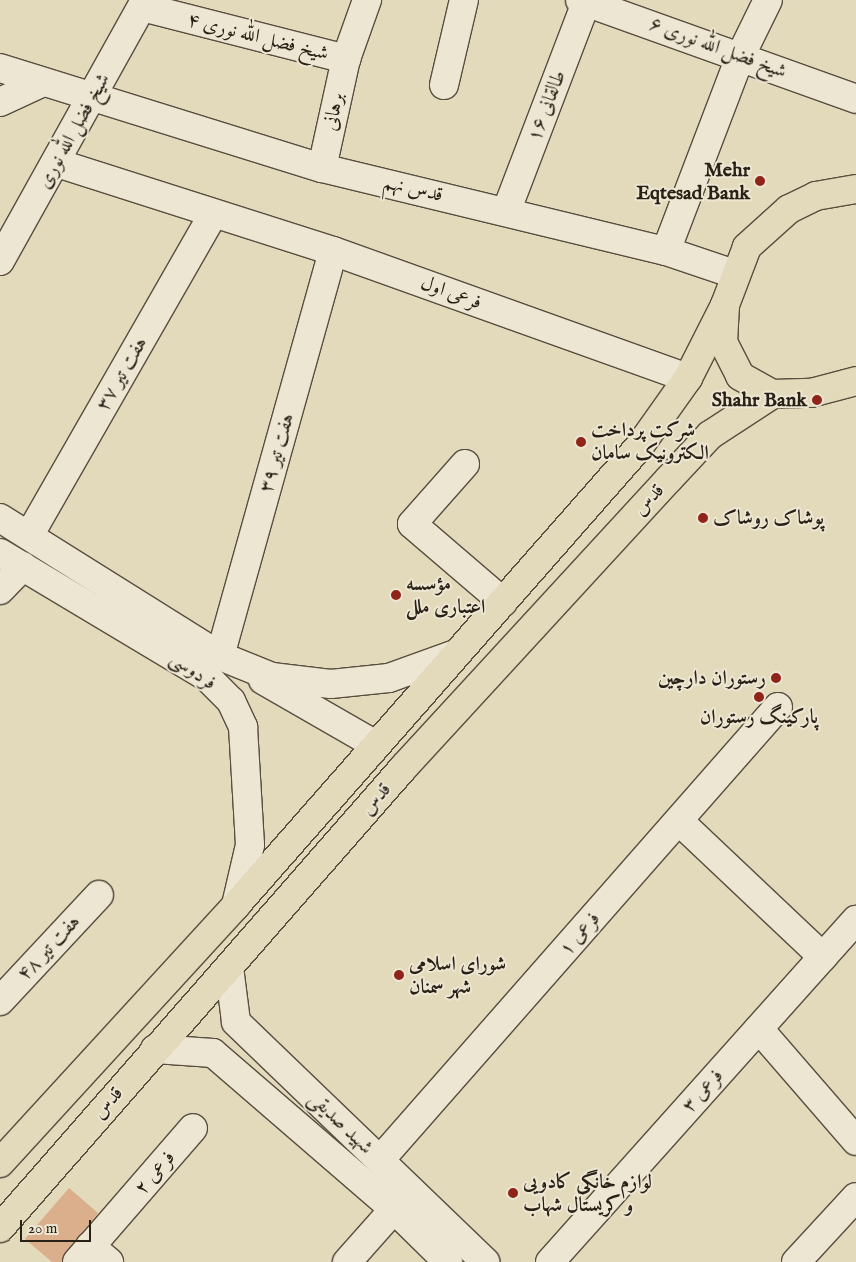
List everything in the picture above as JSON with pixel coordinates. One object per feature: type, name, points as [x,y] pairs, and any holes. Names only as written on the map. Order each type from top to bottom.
[{"type":"main road","points":[[851,387],[811,393],[773,394],[740,376],[723,342],[725,305],[734,274],[747,247],[789,209],[816,196],[856,189]]},
{"type":"main road","name":"قدس","points":[[0,1164],[236,905],[639,447],[688,378],[725,305]]},
{"type":"main road","name":"قدس","points":[[0,1228],[404,767],[710,435],[773,394]]},
{"type":"main road","points":[[376,745],[404,767]]},
{"type":"street","name":"برهانی","points":[[322,168],[346,59],[367,0]]},
{"type":"street","points":[[444,85],[464,0]]},
{"type":"street","points":[[666,251],[741,55],[768,0]]},
{"type":"street","name":"شیخ فضل الله نوری ۶","points":[[584,1],[741,55],[856,99]]},
{"type":"street","name":"طالقانی ۱۶","points":[[506,212],[584,1]]},
{"type":"street","name":"شیخ فضل الله نوری ۴","points":[[143,3],[346,59]]},
{"type":"street","name":"شیخ فضل الله نوری","points":[[0,261],[92,100],[143,3]]},
{"type":"street","name":"قدس نهم","points":[[0,68],[92,100],[322,168],[666,251],[734,274]]},
{"type":"street","points":[[0,102],[43,82]]},
{"type":"street","name":"فرعی اول","points":[[57,163],[334,251],[688,378]]},
{"type":"street","name":"هفت تیر ۳۷","points":[[30,534],[213,214]]},
{"type":"street","name":"هفت تیر ۳۹","points":[[220,656],[334,251]]},
{"type":"street","points":[[465,464],[412,524],[503,602]]},
{"type":"street","name":"فردوسی","points":[[0,518],[30,534],[220,656],[376,745]]},
{"type":"street","name":"فردوسی","points":[[0,553],[207,677],[231,701],[243,727],[250,845],[236,905]]},
{"type":"street","points":[[0,590],[23,566]]},
{"type":"street","name":"فردوسی","points":[[220,656],[272,676],[331,684],[389,678],[458,653]]},
{"type":"street","name":"فرعی ۱","points":[[380,1160],[680,822],[778,707]]},
{"type":"street","points":[[680,822],[823,957]]},
{"type":"street","name":"هفت تیر ۴۸","points":[[0,1001],[98,895]]},
{"type":"street","name":"فرعی ۳","points":[[550,1262],[856,920]]},
{"type":"street","name":"شهید صدیقی","points":[[229,967],[236,1022],[485,1262]]},
{"type":"street","points":[[759,1029],[856,1141]]},
{"type":"street","name":"شهید صدیقی","points":[[155,1049],[213,1052],[394,1209],[448,1262]]},
{"type":"street","points":[[275,1105],[295,1079]]},
{"type":"street","name":"فرعی ۲","points":[[92,1257],[193,1128]]},
{"type":"street","points":[[796,1262],[856,1197]]},
{"type":"street","points":[[347,1262],[394,1209]]},
{"type":"building","points":[[69,1188],[98,1213],[62,1262],[52,1262],[25,1239]]},
{"type":"place","name":"Mehr Eqtesad Bank","points":[[760,181]]},
{"type":"place","name":"Shahr Bank","points":[[817,400]]},
{"type":"place","name":"شرکت پرداخت الکترونیک سامان","points":[[581,442]]},
{"type":"place","name":"پوشاک روشاک","points":[[703,518]]},
{"type":"place","name":"مؤسسه اعتباری ملل","points":[[396,595]]},
{"type":"place","name":"رستوران دارچین","points":[[776,678]]},
{"type":"place","name":"پارکینگ رستوران","points":[[759,697]]},
{"type":"place","name":"شورای اسلامی شهر سمنان","points":[[399,975]]},
{"type":"place","name":"لوازم خانگی کادویی و کریستال شهاب","points":[[513,1193]]}]
